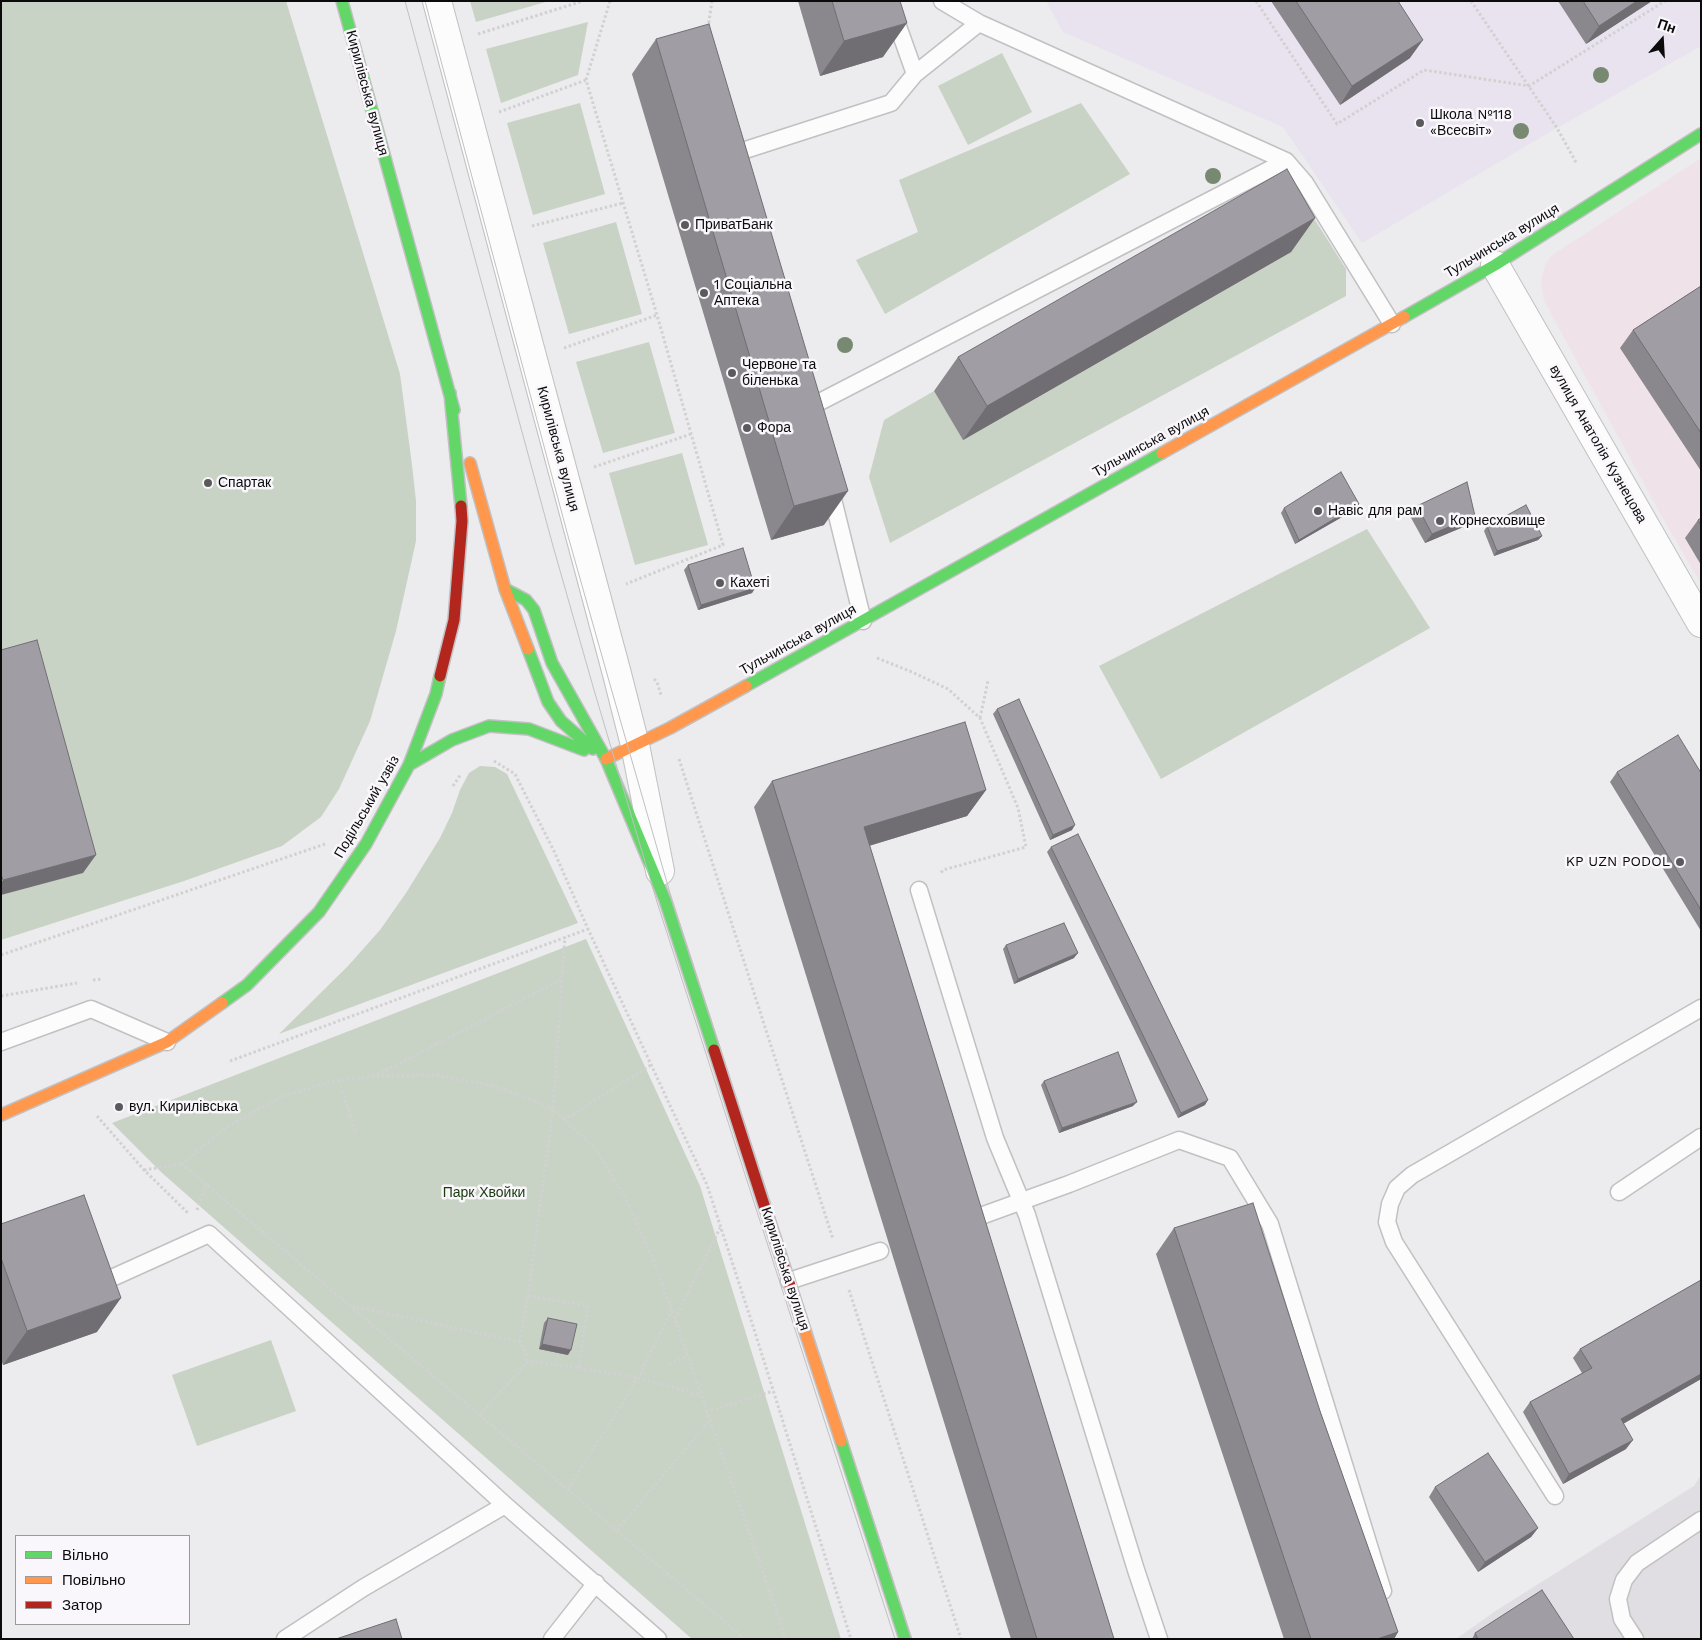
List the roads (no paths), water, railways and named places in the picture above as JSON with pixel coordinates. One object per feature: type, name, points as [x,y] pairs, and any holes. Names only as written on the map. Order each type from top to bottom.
[{"type":"street","name":"Кирилівська вулиця","points":[[342,1],[505,588],[548,702],[562,721],[576,735],[606,759]]},
{"type":"street","name":"Кирилівська вулиця","points":[[438,1],[635,745],[665,900]]},
{"type":"street","name":"Тульчинська вулиця","points":[[606,759],[670,728],[1392,324],[1495,264],[1701,134]]},
{"type":"street","name":"вулиця Анатолія Кузнецова","points":[[1495,264],[1701,623]]},
{"type":"street","name":"Подільський узвіз","points":[[1,1115],[167,1042],[247,985],[319,912],[366,844],[409,765],[436,694],[454,620],[462,521],[450,393]]},
{"type":"street","name":"Кирилівська вулиця","points":[[505,588],[526,600],[534,610],[552,663],[606,759],[665,900],[905,1639]]},
{"type":"street","points":[[409,765],[452,740],[489,726],[529,730],[563,741],[606,759]]},
{"type":"lane","points":[[888,1],[915,74]]},
{"type":"lane","points":[[942,1],[979,24],[1286,161],[1305,183],[1392,324]]},
{"type":"lane","points":[[736,153],[891,103],[915,74],[979,24]]},
{"type":"lane","points":[[730,136],[741,172]]},
{"type":"lane","points":[[810,407],[1286,161]]},
{"type":"lane","points":[[804,388],[815,426]]},
{"type":"lane","points":[[827,474],[863,621]]},
{"type":"lane","points":[[919,890],[995,1138],[1030,1224],[1159,1639]]},
{"type":"lane","points":[[1555,1496],[1394,1242],[1387,1222],[1390,1204],[1397,1188],[1412,1175],[1701,1008]]},
{"type":"lane","points":[[1,1042],[91,1009],[167,1042]]},
{"type":"lane","points":[[1618,1192],[1701,1137]]},
{"type":"lane","points":[[967,1221],[1179,1140],[1230,1158],[1270,1224],[1383,1591]]},
{"type":"lane","points":[[103,1282],[209,1234],[505,1505],[658,1639]]},
{"type":"lane","points":[[789,1281],[880,1251]]},
{"type":"lane","points":[[285,1639],[363,1588],[505,1505]]},
{"type":"lane","points":[[1635,1639],[1622,1619],[1618,1599],[1624,1580],[1637,1563],[1701,1520]]},
{"type":"lane","points":[[552,1639],[596,1583]]},
{"type":"tram line","points":[[405,1],[553,546],[657,902],[895,1639]]},
{"type":"tram line","points":[[425,1],[568,536],[670,893],[912,1639]]},
{"type":"place","name":"Школа №118 «Всесвіт»","points":[[1420,123]]},
{"type":"place","name":"ПриватБанк","points":[[685,225]]},
{"type":"place","name":"1 Соціальна Аптека","points":[[704,293]]},
{"type":"place","name":"Червоне та біленька","points":[[732,373]]},
{"type":"place","name":"Фора","points":[[747,428]]},
{"type":"place","name":"Спартак","points":[[208,483]]},
{"type":"place","name":"Навіс для рам","points":[[1318,511]]},
{"type":"place","name":"Корнесховище","points":[[1440,521]]},
{"type":"place","name":"Кахеті","points":[[720,583]]},
{"type":"place","name":"KP UZN PODOL","points":[[1680,862]]},
{"type":"place","name":"вул. Кирилівська","points":[[119,1107]]},
{"type":"park label","name":"Парк Хвойки","points":[[484,1193]]}]
